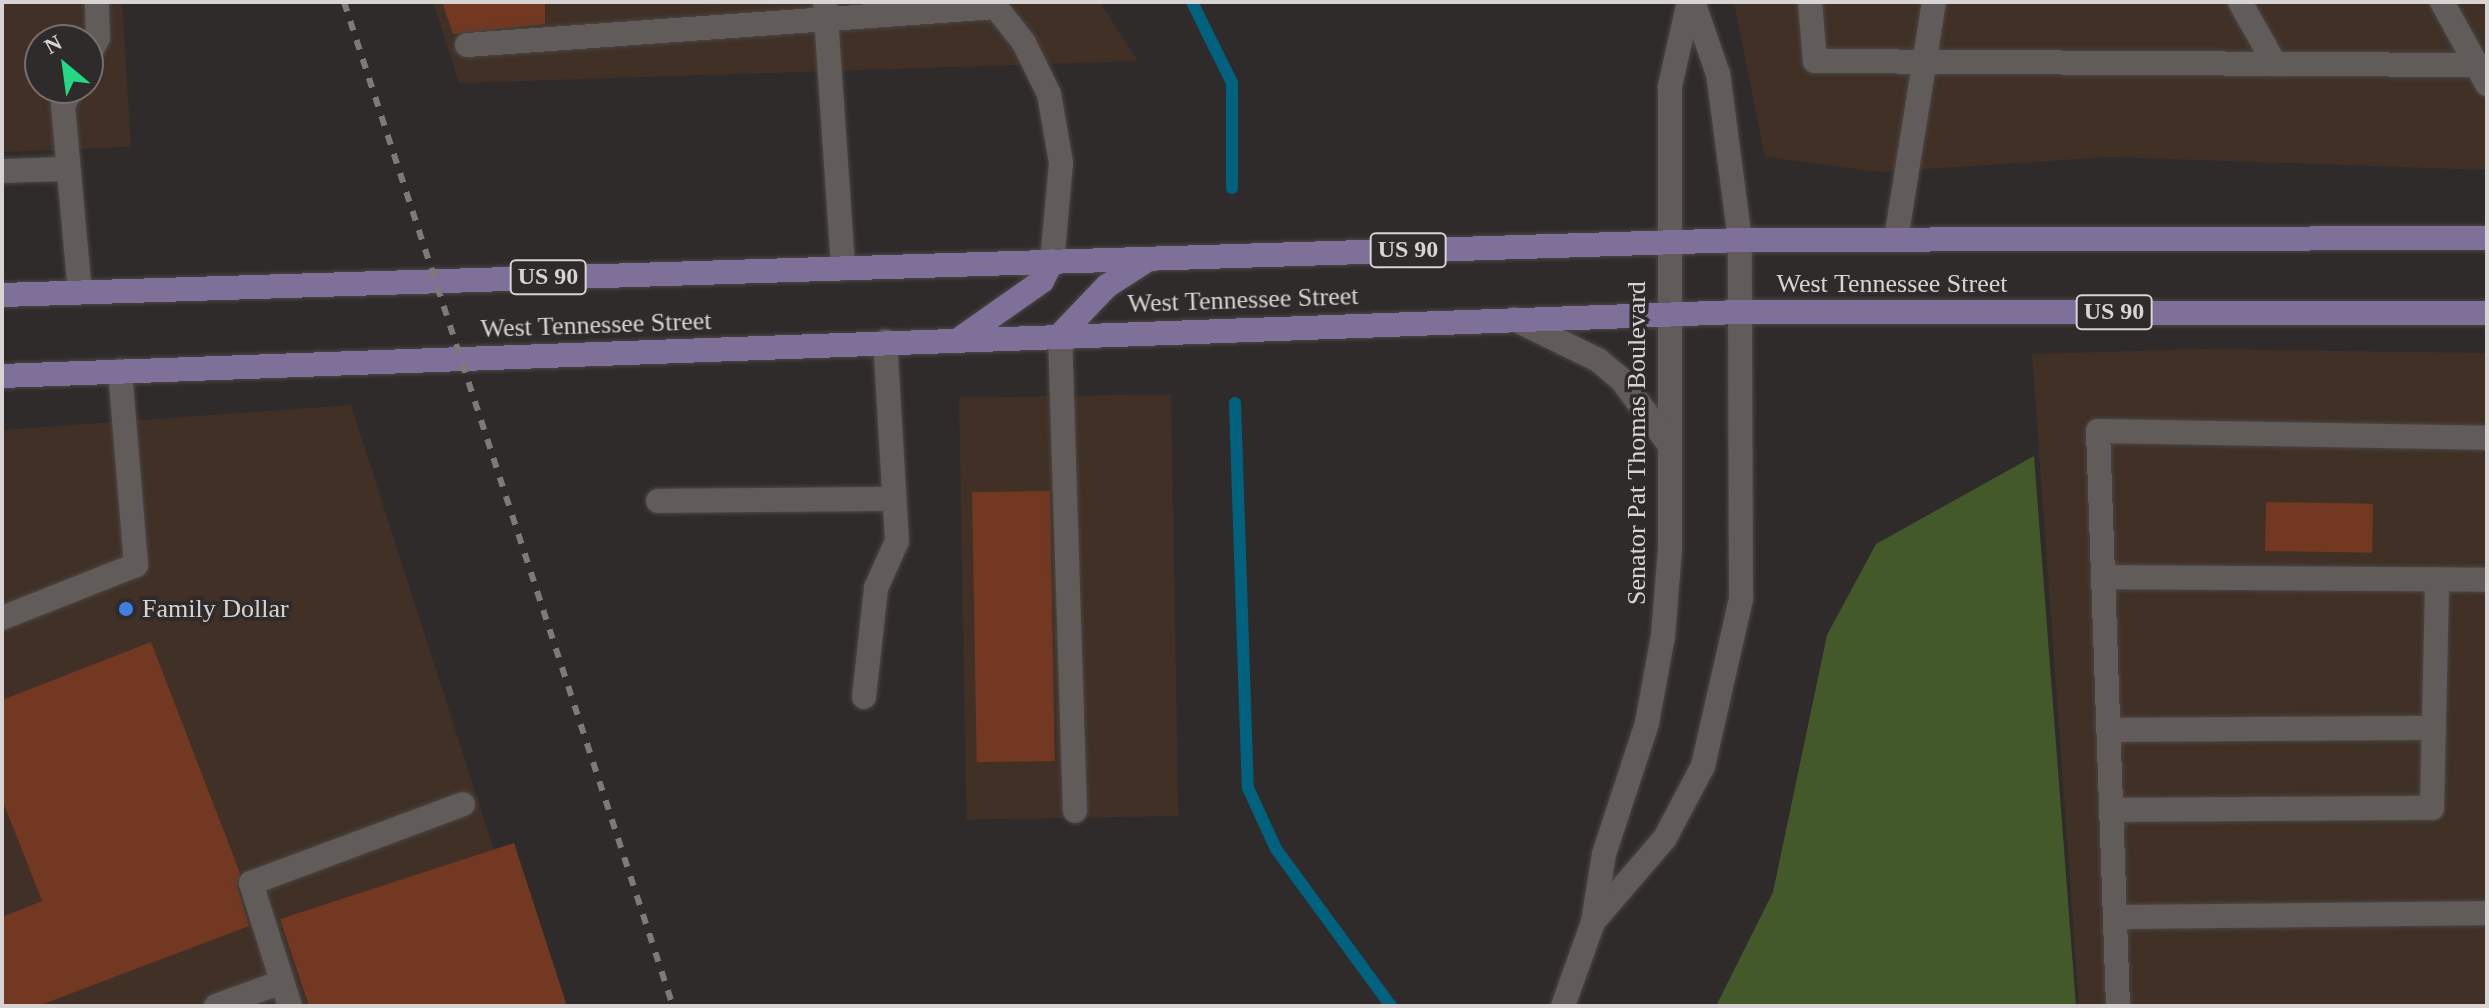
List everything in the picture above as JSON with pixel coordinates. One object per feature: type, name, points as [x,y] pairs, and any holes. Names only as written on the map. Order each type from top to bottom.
[{"type":"main road","name":"West Tennessee Street","points":[[2,295],[1740,240],[2487,238]]},
{"type":"main road","points":[[1060,335],[1107,286],[1151,258]]},
{"type":"main road","points":[[961,338],[1042,281],[1052,261]]},
{"type":"main road","name":"West Tennessee Street","points":[[2,376],[961,338],[1742,312],[2487,313]]},
{"type":"street","points":[[97,2],[98,24]]},
{"type":"street","name":"Senator Pat Thomas Boulevard","points":[[1593,922],[1665,838],[1703,766],[1727,680],[1741,599],[1746,517],[1740,240],[1718,74],[1691,2]]},
{"type":"street","name":"Senator Pat Thomas Boulevard","points":[[1563,1006],[1593,922],[1604,854],[1647,723],[1663,636],[1669,444],[1666,242],[1670,86],[1691,2]]},
{"type":"street","points":[[1810,2],[1815,61],[2275,64],[2482,75]]},
{"type":"street","points":[[1896,239],[1934,2]]},
{"type":"street","points":[[2240,2],[2275,64]]},
{"type":"street","points":[[2442,2],[2482,75]]},
{"type":"street","points":[[467,45],[826,11],[994,5],[1024,43],[1049,94],[1061,163],[1052,261]]},
{"type":"street","points":[[826,11],[843,268]]},
{"type":"street","points":[[64,104],[66,169],[80,292]]},
{"type":"street","points":[[2,171],[66,169]]},
{"type":"street","points":[[1514,319],[1598,360],[1621,379],[1669,444]]},
{"type":"street","points":[[1060,335],[1075,811]]},
{"type":"street","points":[[864,697],[876,588],[897,541],[885,341]]},
{"type":"street","points":[[2,618],[136,565],[120,371]]},
{"type":"street","points":[[2118,1006],[2098,431],[2487,438]]},
{"type":"street","points":[[658,501],[894,499]]},
{"type":"street","points":[[2103,577],[2487,580]]},
{"type":"street","points":[[2111,810],[2432,808],[2437,579]]},
{"type":"street","points":[[2108,730],[2434,728]]},
{"type":"street","points":[[290,1006],[251,883],[463,804]]},
{"type":"street","points":[[2115,917],[2487,913]]},
{"type":"street","points":[[216,1006],[282,982]]},
{"type":"shaded area","points":[[2,2],[122,2],[131,147],[2,152]]},
{"type":"shaded area","points":[[433,2],[1100,2],[1138,61],[459,83]]},
{"type":"shaded area","points":[[1734,2],[2487,2],[2487,170],[2110,157],[1879,172],[1765,157]]},
{"type":"shaded area","points":[[2203,349],[2487,353],[2487,1006],[2079,1006],[2032,354]]},
{"type":"shaded area","points":[[1171,394],[1178,816],[966,820],[959,398]]},
{"type":"shaded area","points":[[351,405],[544,1006],[2,1006],[2,430]]},
{"type":"green space","points":[[2034,456],[2076,1006],[1716,1006],[1773,892],[1827,635],[1876,544]]},
{"type":"building","points":[[442,2],[545,2],[545,24],[453,34]]},
{"type":"building","points":[[1050,491],[1055,761],[977,762],[972,492]]},
{"type":"building","points":[[2266,502],[2373,504],[2372,553],[2265,551]]},
{"type":"building","points":[[151,642],[240,873],[237,887],[249,926],[38,1006],[2,1006],[2,917],[42,901],[2,799],[2,700]]},
{"type":"building","points":[[514,843],[567,1006],[309,1006],[280,919]]},
{"type":"waterway","points":[[1192,2],[1232,83],[1232,188]]},
{"type":"waterway","points":[[1235,403],[1248,788],[1276,849],[1391,1006]]},
{"type":"railway","points":[[344,2],[673,1006]]},
{"type":"place","name":"Family Dollar","points":[[126,609]]}]
